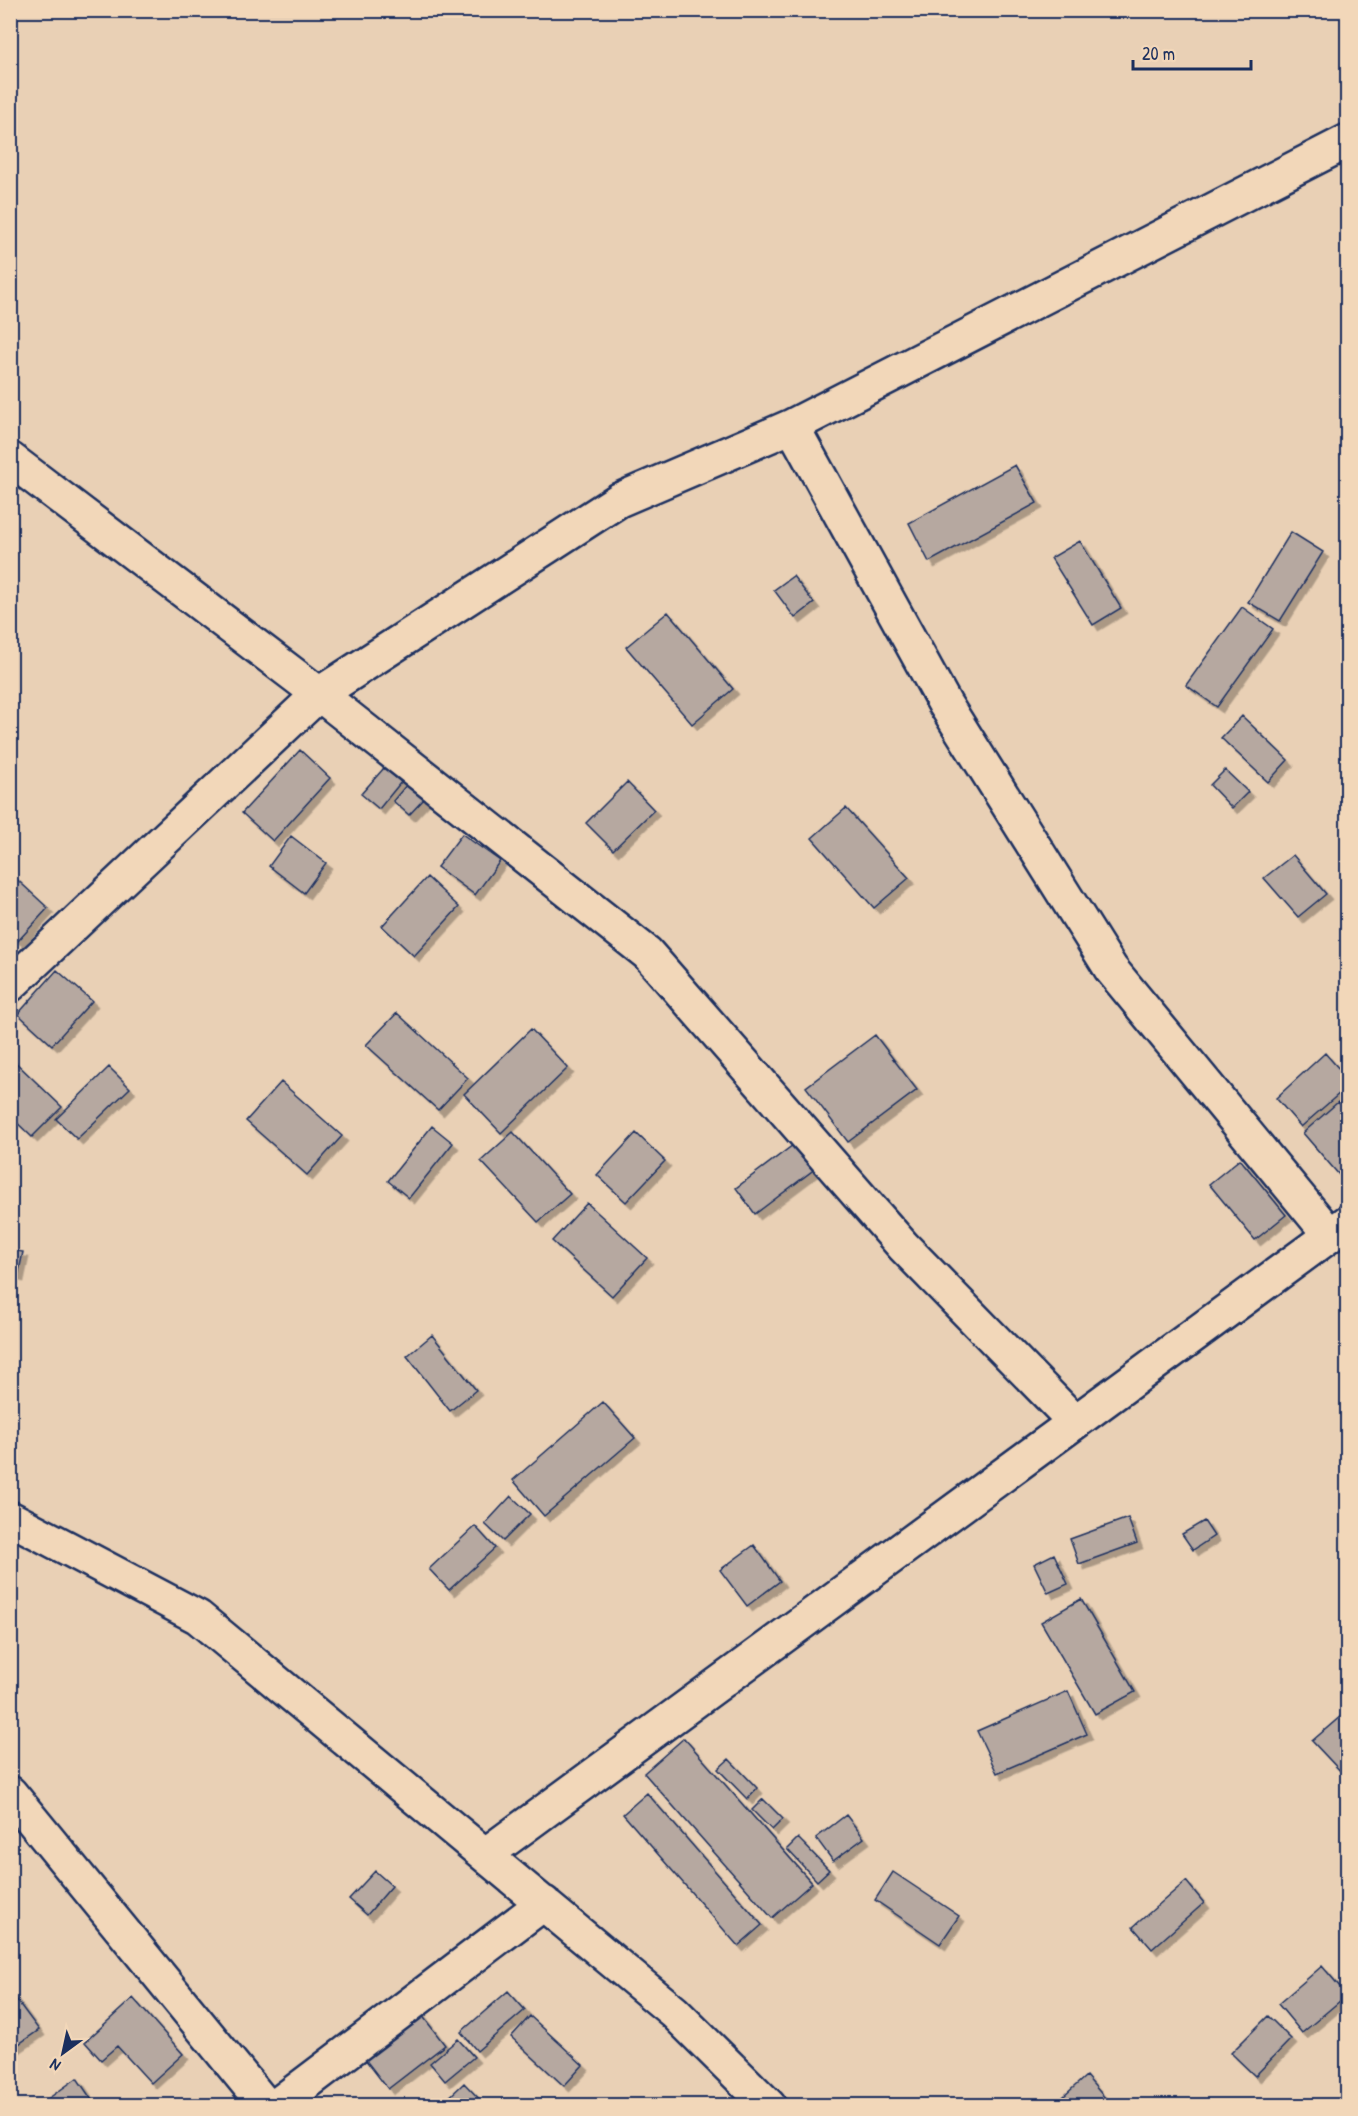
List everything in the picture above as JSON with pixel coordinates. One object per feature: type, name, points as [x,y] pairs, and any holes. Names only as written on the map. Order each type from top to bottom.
[{"type":"street","points":[[10,985],[319,694],[619,500],[792,426],[1347,141]]},
{"type":"street","points":[[485,1855],[1339,1228],[1111,969],[945,704],[792,426]]},
{"type":"street","points":[[10,459],[319,694],[647,953],[903,1246],[1075,1422]]},
{"type":"street","points":[[10,1518],[198,1617],[674,2012],[769,2106]]},
{"type":"street","points":[[10,1793],[266,2106]]},
{"type":"street","points":[[276,2106],[544,1903]]},
{"type":"building","points":[[1015,465],[1037,503],[929,562],[909,523]]},
{"type":"building","points":[[1291,532],[1323,552],[1280,621],[1248,602]]},
{"type":"building","points":[[1080,541],[1121,608],[1093,625],[1051,558]]},
{"type":"building","points":[[793,576],[814,603],[795,618],[774,590]]},
{"type":"building","points":[[1242,607],[1273,629],[1217,707],[1186,685]]},
{"type":"building","points":[[668,612],[733,689],[692,724],[626,647]]},
{"type":"building","points":[[1242,716],[1288,760],[1268,782],[1221,738]]},
{"type":"building","points":[[300,750],[330,778],[273,841],[242,813]]},
{"type":"building","points":[[384,768],[401,782],[379,809],[361,794]]},
{"type":"building","points":[[1225,770],[1248,792],[1232,808],[1210,785]]},
{"type":"building","points":[[627,782],[654,810],[613,850],[586,823]]},
{"type":"building","points":[[407,784],[424,799],[409,815],[393,801]]},
{"type":"building","points":[[846,808],[909,878],[874,908],[812,838]]},
{"type":"building","points":[[462,834],[500,861],[475,895],[437,867]]},
{"type":"building","points":[[291,836],[326,863],[304,893],[269,866]]},
{"type":"building","points":[[1293,855],[1326,894],[1298,917],[1264,878]]},
{"type":"building","points":[[10,873],[48,908],[18,941],[10,935]]},
{"type":"building","points":[[427,877],[459,907],[414,956],[382,926]]},
{"type":"building","points":[[57,970],[92,1001],[52,1045],[18,1014]]},
{"type":"building","points":[[397,1013],[468,1078],[438,1110],[366,1045]]},
{"type":"building","points":[[531,1029],[568,1068],[501,1133],[464,1094]]},
{"type":"building","points":[[875,1035],[917,1090],[848,1142],[806,1087]]},
{"type":"building","points":[[1325,1053],[1348,1079],[1348,1086],[1301,1127],[1276,1098]]},
{"type":"building","points":[[10,1057],[62,1107],[32,1137],[10,1116]]},
{"type":"building","points":[[109,1067],[130,1088],[77,1139],[56,1119]]},
{"type":"building","points":[[281,1082],[342,1136],[307,1175],[246,1121]]},
{"type":"building","points":[[1338,1102],[1348,1113],[1348,1170],[1340,1176],[1303,1133]]},
{"type":"building","points":[[432,1126],[453,1143],[409,1198],[388,1181]]},
{"type":"building","points":[[513,1132],[570,1194],[538,1222],[481,1161]]},
{"type":"building","points":[[636,1133],[665,1161],[626,1202],[597,1175]]},
{"type":"building","points":[[801,1139],[820,1165],[755,1214],[736,1188]]},
{"type":"building","points":[[1240,1159],[1286,1215],[1255,1240],[1209,1184]]},
{"type":"building","points":[[587,1203],[647,1258],[612,1296],[552,1241]]},
{"type":"building","points":[[10,1250],[23,1252],[18,1276],[10,1274]]},
{"type":"building","points":[[432,1335],[476,1390],[450,1411],[407,1356]]},
{"type":"building","points":[[603,1402],[635,1438],[544,1516],[513,1480]]},
{"type":"building","points":[[511,1496],[530,1514],[503,1541],[485,1524]]},
{"type":"building","points":[[1128,1518],[1137,1543],[1079,1564],[1070,1539]]},
{"type":"building","points":[[1204,1521],[1214,1536],[1193,1550],[1182,1534]]},
{"type":"building","points":[[475,1526],[495,1548],[449,1590],[429,1569]]},
{"type":"building","points":[[754,1545],[780,1581],[747,1606],[720,1570]]},
{"type":"building","points":[[1054,1554],[1068,1584],[1048,1593],[1034,1564]]},
{"type":"building","points":[[1081,1599],[1135,1692],[1095,1714],[1041,1622]]},
{"type":"building","points":[[1068,1691],[1087,1734],[997,1773],[977,1731]]},
{"type":"building","points":[[1348,1710],[1348,1774],[1345,1776],[1312,1741]]},
{"type":"building","points":[[684,1738],[812,1883],[772,1918],[644,1773]]},
{"type":"building","points":[[729,1759],[757,1788],[747,1799],[718,1769]]},
{"type":"building","points":[[647,1793],[762,1925],[738,1946],[623,1814]]},
{"type":"building","points":[[763,1799],[783,1819],[772,1830],[752,1810]]},
{"type":"building","points":[[846,1815],[864,1838],[833,1861],[816,1838]]},
{"type":"building","points":[[798,1838],[829,1870],[817,1881],[787,1849]]},
{"type":"building","points":[[375,1871],[392,1886],[367,1915],[349,1899]]},
{"type":"building","points":[[893,1872],[959,1916],[940,1944],[875,1900]]},
{"type":"building","points":[[1186,1881],[1204,1903],[1152,1949],[1133,1927]]},
{"type":"building","points":[[1322,1966],[1347,1995],[1302,2033],[1278,2004]]},
{"type":"building","points":[[10,1991],[39,2030],[10,2050]]},
{"type":"building","points":[[508,1991],[525,2010],[477,2051],[461,2032]]},
{"type":"building","points":[[133,1998],[183,2054],[151,2083],[117,2046],[101,2060],[85,2042]]},
{"type":"building","points":[[418,2010],[445,2045],[388,2089],[361,2054]]},
{"type":"building","points":[[530,2016],[583,2065],[564,2086],[511,2037]]},
{"type":"building","points":[[1268,2016],[1291,2039],[1255,2076],[1231,2053]]},
{"type":"building","points":[[458,2039],[474,2057],[445,2081],[430,2063]]},
{"type":"building","points":[[1086,2076],[1106,2099],[1099,2106],[1053,2106]]},
{"type":"building","points":[[77,2078],[96,2106],[38,2106]]},
{"type":"building","points":[[464,2083],[486,2106],[445,2106],[443,2103]]}]
